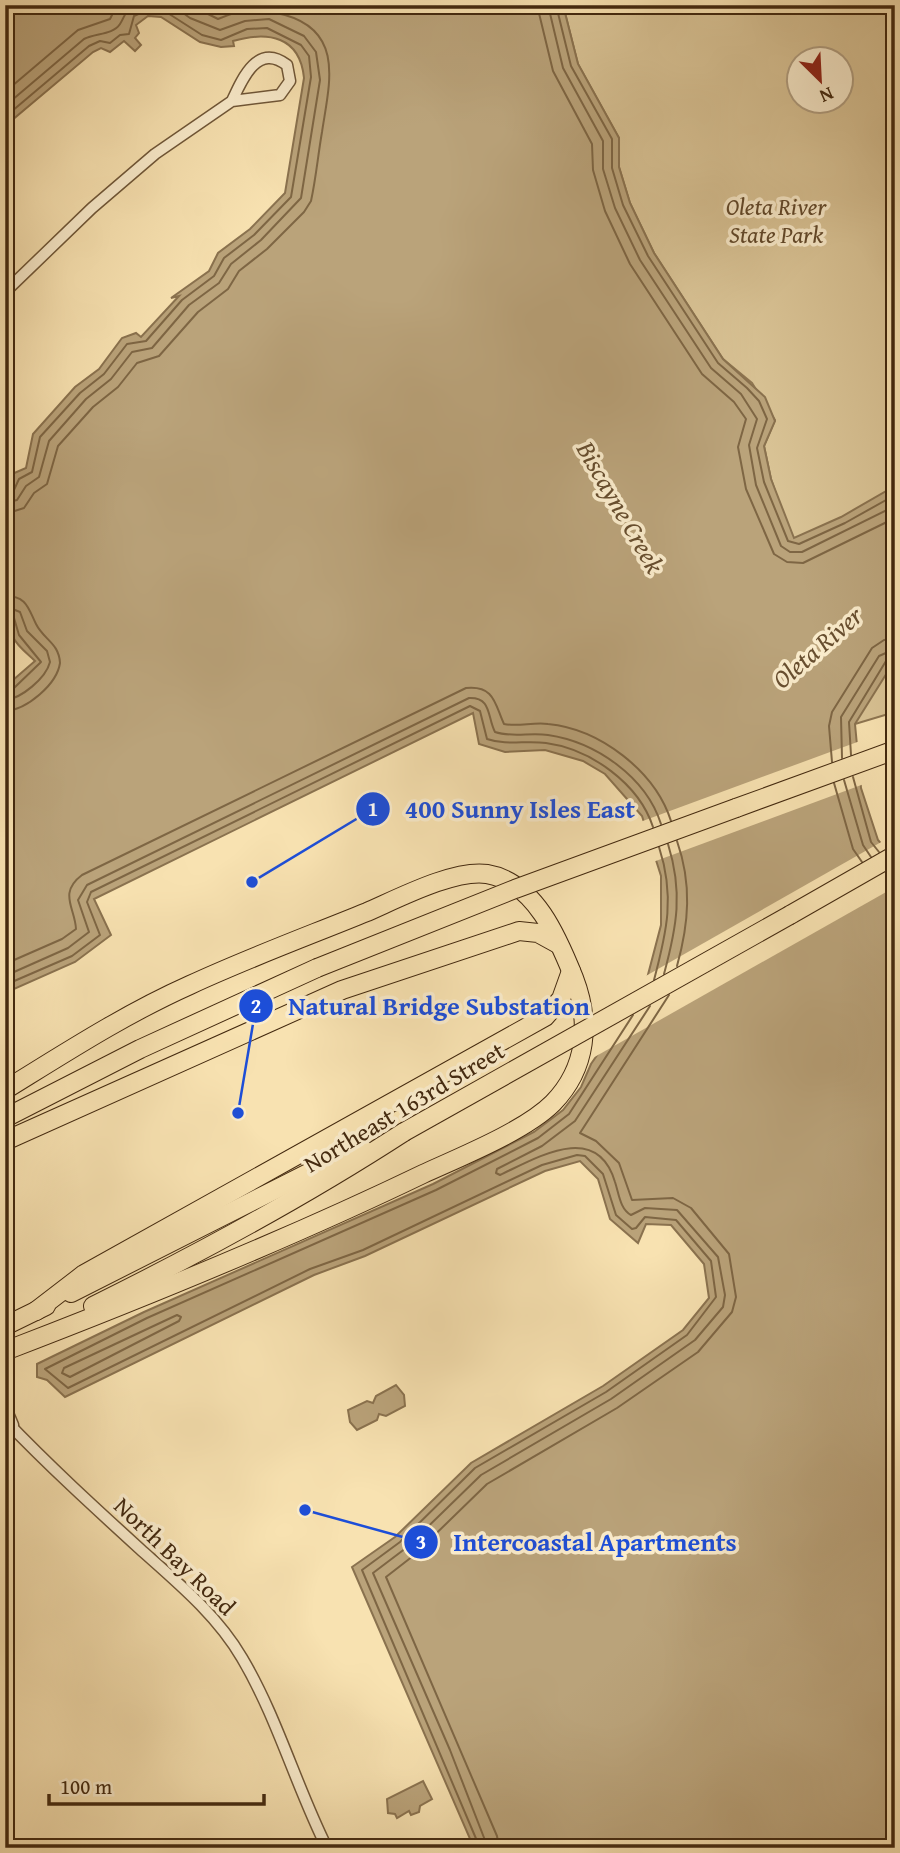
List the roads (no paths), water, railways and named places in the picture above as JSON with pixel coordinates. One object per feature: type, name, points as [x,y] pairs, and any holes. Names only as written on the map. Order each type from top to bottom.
[{"type":"main road","points":[[5,1118],[140,1049],[317,968],[515,889],[895,750]]},
{"type":"main road","name":"Northeast 163rd Street","points":[[5,1351],[204,1251],[328,1182],[404,1132],[895,855]]},
{"type":"main road","points":[[5,1090],[104,1030],[191,984],[462,875],[492,875],[518,887],[536,906],[560,946],[571,971],[585,1022],[581,1056],[560,1095],[530,1120],[310,1227],[154,1294],[5,1351]]},
{"type":"main road","points":[[5,1141],[342,990],[519,931],[538,933],[560,946]]},
{"type":"main road","points":[[36,1311],[84,1273],[545,1017],[561,999],[571,971]]},
{"type":"main road","points":[[5,1326],[323,1166],[404,1132]]},
{"type":"street","points":[[5,292],[92,208],[155,154],[232,101],[280,95],[290,81],[287,65],[278,58],[261,57],[244,77],[232,101]]},
{"type":"street","name":"North Bay Road","points":[[5,1406],[16,1431]]},
{"type":"street","name":"North Bay Road","points":[[5,1420],[42,1459],[189,1593],[217,1623],[242,1657],[262,1697],[327,1848]]},
{"type":"water","points":[[5,5],[563,5],[578,64],[619,138],[619,167],[630,203],[654,253],[723,359],[765,397],[775,421],[764,446],[771,479],[794,538],[841,517],[895,486],[895,660],[855,724],[861,788],[878,840],[895,860],[895,1848],[474,1848],[352,1567],[395,1537],[471,1463],[603,1386],[683,1330],[709,1298],[704,1264],[671,1225],[646,1224],[638,1243],[610,1219],[598,1179],[580,1161],[545,1171],[365,1256],[314,1275],[65,1397],[47,1380],[37,1377],[37,1364],[144,1312],[433,1184],[534,1132],[563,1110],[581,1087],[591,1064],[645,986],[661,925],[661,876],[642,816],[605,774],[583,761],[545,750],[505,752],[479,744],[473,713],[94,899],[111,935],[75,962],[5,993],[5,687],[35,661],[13,637],[6,603],[5,532],[12,474],[26,468],[33,434],[75,387],[99,369],[122,338],[136,333],[141,337],[179,296],[171,298],[209,271],[218,253],[250,229],[285,193],[304,78],[296,53],[280,40],[270,37],[246,38],[233,41],[234,46],[221,47],[200,42],[161,17],[148,16],[136,25],[139,33],[135,38],[141,45],[135,51],[124,41],[110,52],[101,48],[93,52],[5,126]]},
{"type":"water","points":[[396,1385],[404,1395],[405,1406],[386,1416],[379,1414],[377,1420],[357,1430],[350,1422],[348,1410],[367,1401],[373,1403],[376,1396]]},
{"type":"water","points":[[423,1781],[432,1799],[420,1806],[419,1812],[411,1815],[409,1811],[397,1818],[395,1814],[388,1813],[387,1799]]},
{"type":"place","name":"400 Sunny Isles East","points":[[252,882]]},
{"type":"place","name":"Natural Bridge Substation","points":[[238,1113]]},
{"type":"place","name":"Intercoastal Apartments","points":[[305,1510]]},
{"type":"park label","name":"Oleta River State Park","points":[[776,220]]},
{"type":"water label","name":"Biscayne Creek","points":[[621,507]]},
{"type":"water label","name":"Oleta River","points":[[817,647]]}]
